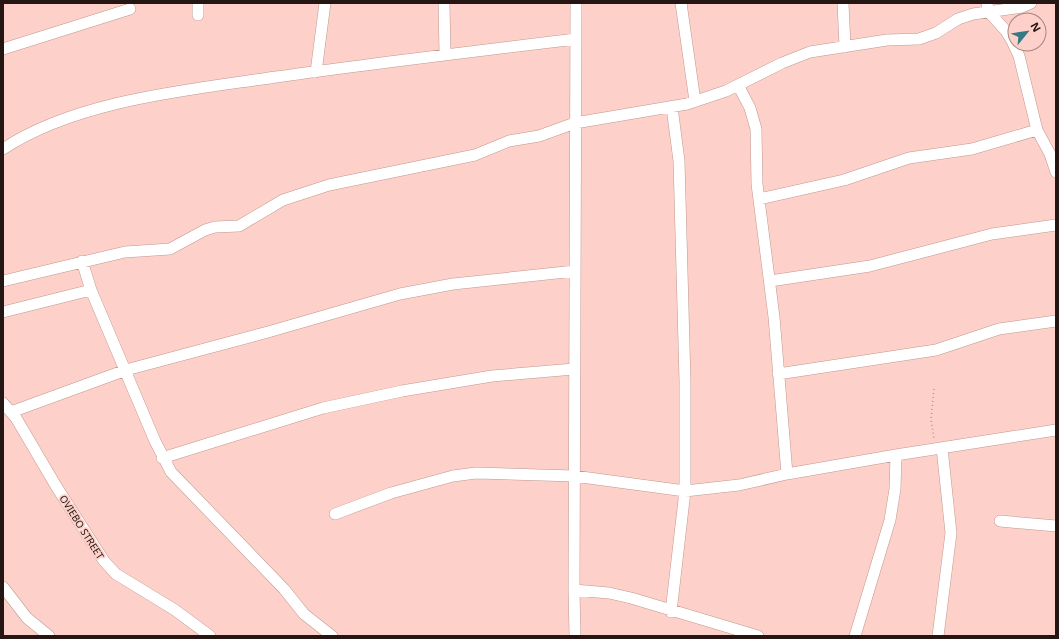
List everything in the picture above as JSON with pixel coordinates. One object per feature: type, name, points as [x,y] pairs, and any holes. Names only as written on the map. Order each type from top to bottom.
[{"type":"street","points":[[198,3],[198,15]]},
{"type":"street","points":[[316,72],[325,3]]},
{"type":"street","points":[[444,3],[445,55]]},
{"type":"street","points":[[575,636],[574,123],[576,3]]},
{"type":"street","points":[[681,3],[695,101]]},
{"type":"street","points":[[843,3],[845,47]]},
{"type":"street","points":[[3,281],[125,252],[170,249],[205,230],[239,226],[283,200],[329,185],[474,155],[509,141],[539,136],[574,123],[672,107],[726,91],[782,63],[810,52],[887,40],[927,37],[958,19],[988,7],[1022,6],[1031,3]]},
{"type":"street","points":[[988,7],[1006,31],[1014,46],[1037,130],[1050,154],[1056,172]]},
{"type":"street","points":[[3,49],[130,9]]},
{"type":"street","points":[[3,149],[44,126],[73,116],[159,96],[316,72],[576,39]]},
{"type":"street","points":[[738,85],[754,118],[759,199],[770,281],[787,474]]},
{"type":"street","points":[[671,612],[685,491],[685,381],[679,162],[672,107]]},
{"type":"street","points":[[759,199],[844,180],[910,158],[972,149],[1037,130]]},
{"type":"street","points":[[770,281],[870,266],[992,234],[1056,225]]},
{"type":"street","points":[[82,261],[91,290],[162,458],[170,472],[284,589],[304,614],[332,636]]},
{"type":"street","points":[[11,412],[126,370],[268,332],[400,294],[453,284],[575,271]]},
{"type":"street","points":[[3,312],[91,290]]},
{"type":"street","points":[[778,374],[936,350],[999,329],[1056,321]]},
{"type":"street","points":[[162,458],[323,408],[395,392],[492,376],[574,369]]},
{"type":"street","name":"OVIEBO STREET","points":[[3,404],[11,412],[27,434],[56,486],[104,562],[116,574],[174,610],[210,636]]},
{"type":"street","points":[[335,514],[391,493],[453,476],[476,473],[574,476],[685,491],[740,485],[787,474],[896,455],[1056,430]]},
{"type":"street","points":[[938,636],[951,533],[939,448]]},
{"type":"street","points":[[855,636],[890,520],[895,489],[896,455]]},
{"type":"street","points":[[1000,521],[1056,526]]},
{"type":"street","points":[[3,587],[27,618],[49,636]]},
{"type":"street","points":[[574,590],[608,593],[631,598],[671,612],[758,636]]},
{"type":"path","points":[[934,389],[931,420],[939,448]]}]
